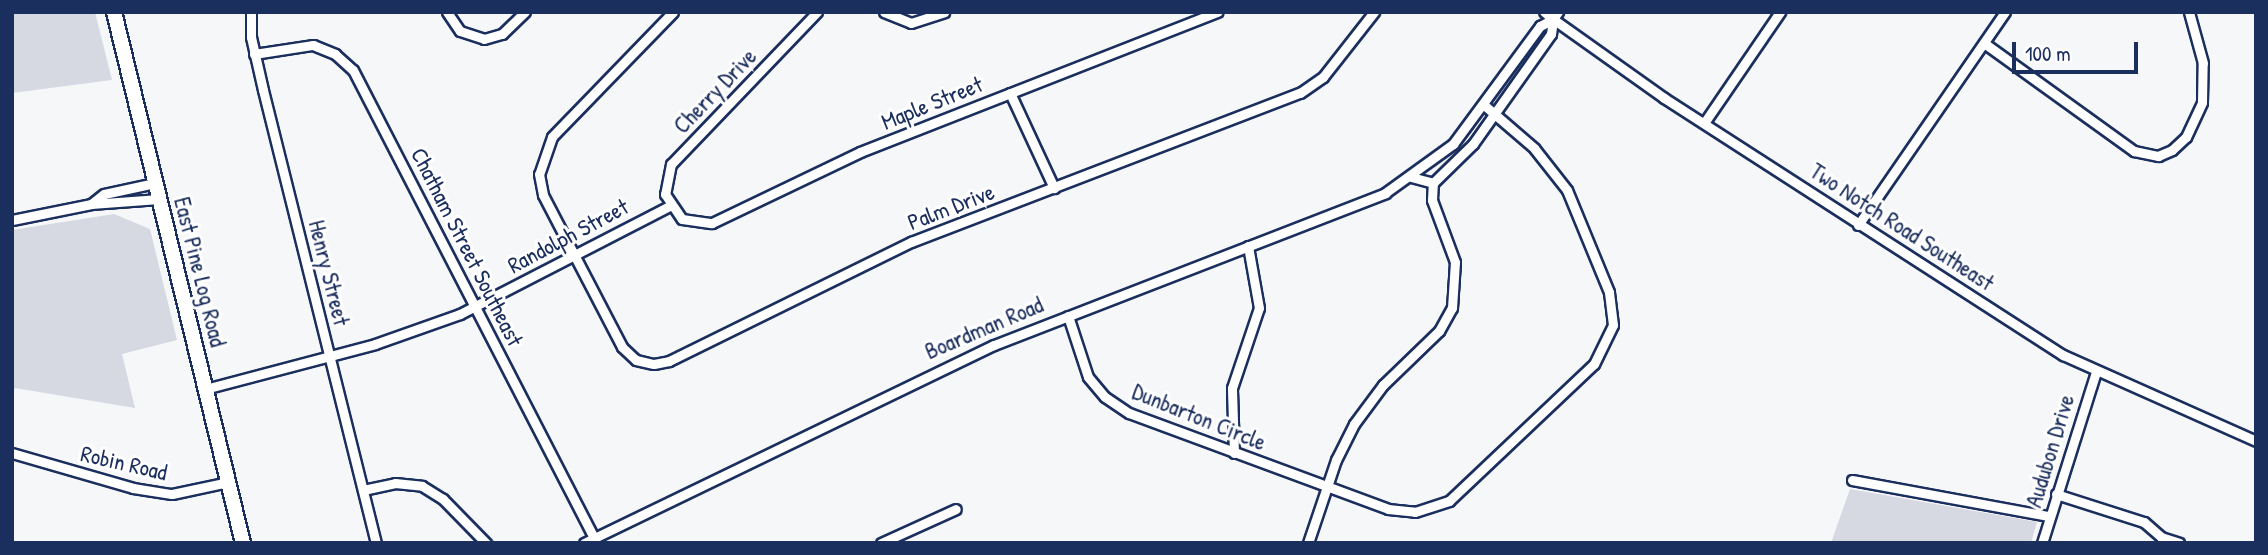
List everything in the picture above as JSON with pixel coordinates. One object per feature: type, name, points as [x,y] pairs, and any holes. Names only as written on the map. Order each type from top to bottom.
[{"type":"main road","name":"East Pine Log Road","points":[[114,12],[243,543]]},
{"type":"street","name":"Henry Street","points":[[251,12],[254,54],[376,543]]},
{"type":"street","points":[[447,12],[460,31],[484,39],[502,34],[525,12]]},
{"type":"street","name":"Palm Drive","points":[[673,12],[557,131],[544,151],[542,190],[625,352],[641,362],[660,364],[911,242],[1300,93],[1323,76],[1374,12]]},
{"type":"street","name":"Cherry Drive","points":[[669,206],[664,181],[671,164],[817,12]]},
{"type":"street","points":[[884,12],[911,23],[944,12]]},
{"type":"street","name":"Maple Street","points":[[669,206],[688,222],[712,223],[860,152],[1217,12]]},
{"type":"street","points":[[1704,123],[1780,12]]},
{"type":"street","points":[[1858,225],[2005,12]]},
{"type":"street","points":[[1984,43],[2134,151],[2158,156],[2172,150],[2186,137],[2202,102],[2203,63],[2189,12]]},
{"type":"street","points":[[1308,543],[1326,487],[1363,410],[1438,331],[1452,308],[1455,261],[1432,200],[1433,183],[1496,116],[1551,34],[1552,15]]},
{"type":"street","name":"Two Notch Road Southeast","points":[[1552,15],[1704,123],[1858,225],[2095,372],[2256,441]]},
{"type":"street","name":"Boardman Road","points":[[584,543],[916,380],[1068,316],[1385,192],[1411,177],[1453,144],[1540,26],[1552,15]]},
{"type":"street","name":"Chatham Street Southeast","points":[[254,54],[313,46],[348,64],[476,306],[594,538]]},
{"type":"street","points":[[1010,93],[1054,188]]},
{"type":"street","name":"Dunbarton Circle","points":[[1068,316],[1079,360],[1105,397],[1129,413],[1397,511],[1424,511],[1450,502],[1605,350],[1613,325],[1611,299],[1573,202],[1544,157],[1484,105]]},
{"type":"street","points":[[1411,177],[1433,183]]},
{"type":"street","points":[[91,204],[104,194],[155,183]]},
{"type":"street","points":[[12,220],[91,204],[159,199]]},
{"type":"street","name":"Randolph Street","points":[[205,389],[404,335],[476,306],[669,206]]},
{"type":"street","points":[[1234,453],[1232,388],[1259,308],[1248,246]]},
{"type":"street","name":"Audubon Drive","points":[[2042,543],[2095,372]]},
{"type":"street","name":"Robin Road","points":[[12,453],[172,494],[228,482]]},
{"type":"street","points":[[1852,480],[2049,516]]},
{"type":"street","points":[[363,490],[395,482],[429,489],[486,543]]},
{"type":"street","points":[[2056,494],[2144,522],[2161,537],[2179,543]]},
{"type":"street","points":[[881,543],[956,509]]},
{"type":"shaded area","points":[[12,12],[95,12],[112,80],[12,93]]},
{"type":"shaded area","points":[[114,214],[150,229],[177,340],[122,354],[135,408],[15,388],[12,395],[12,230]]},
{"type":"shaded area","points":[[1850,489],[2037,522],[2031,543],[1831,543]]}]
